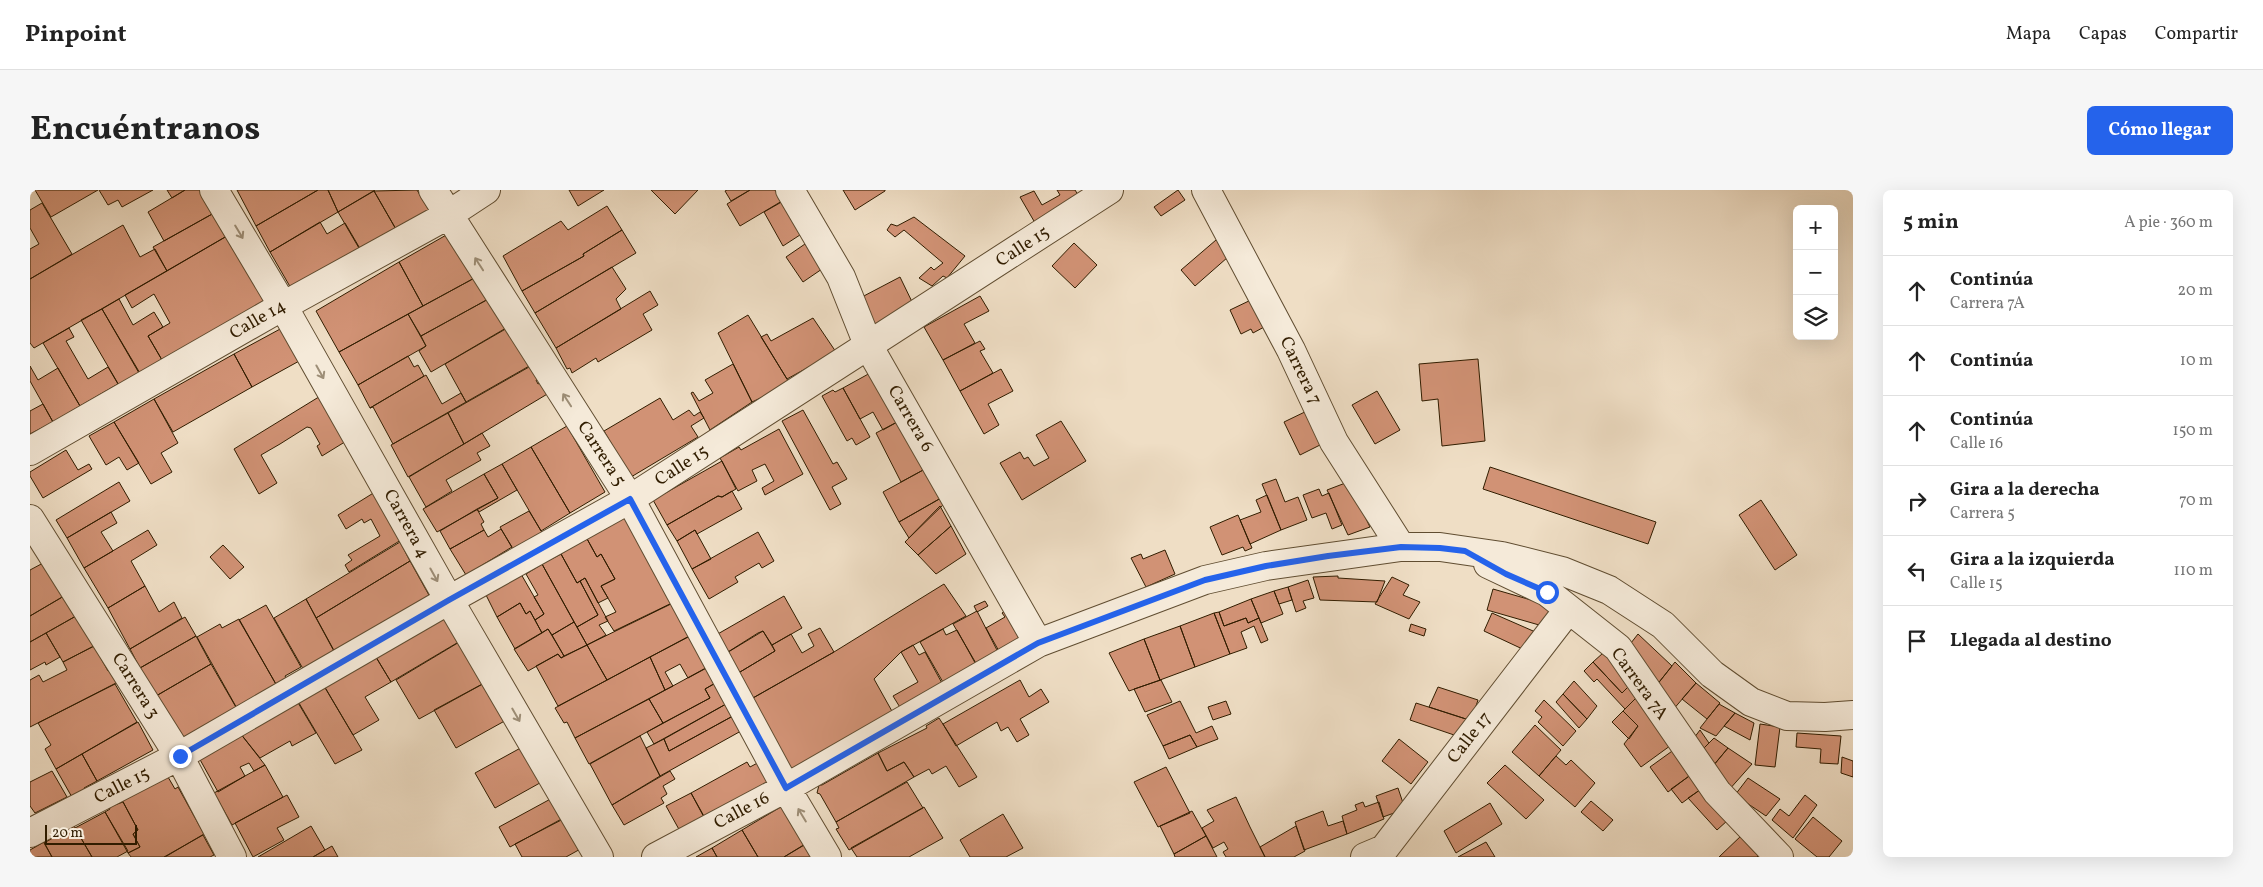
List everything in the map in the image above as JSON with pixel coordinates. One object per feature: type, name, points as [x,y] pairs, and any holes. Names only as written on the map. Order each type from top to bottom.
[{"type":"street","name":"Carrera 4","points":[[214,190],[283,306],[449,600],[599,857]]},
{"type":"street","name":"Carrera 5","points":[[433,190],[630,499],[786,788],[827,857]]},
{"type":"street","name":"Calle 14","points":[[30,451],[283,306],[448,215],[486,190]]},
{"type":"street","name":"Carrera 6","points":[[790,190],[841,277],[869,347],[1038,643]]},
{"type":"street","name":"Calle 15","points":[[30,833],[180,756],[449,600],[630,499],[869,347],[1110,190]]},
{"type":"street","name":"Carrera 7","points":[[1206,190],[1290,350],[1334,442],[1401,547]]},
{"type":"street","name":"Carrera 3","points":[[30,519],[180,756],[232,857]]},
{"type":"street","name":"Calle 16","points":[[656,857],[786,788],[1038,643],[1205,580],[1266,566],[1401,547],[1453,549],[1502,556],[1562,571],[1609,590],[1663,625],[1712,674],[1751,702],[1788,716],[1825,717],[1853,715]]},
{"type":"street","name":"Carrera 7A","points":[[1453,549],[1547,592],[1618,648],[1717,792],[1780,857]]},
{"type":"street","name":"Calle 17","points":[[1380,854],[1568,610]]},
{"type":"building","points":[[35,190],[98,190],[51,217]]},
{"type":"building","points":[[99,190],[153,190],[122,207],[118,200],[108,205]]},
{"type":"building","points":[[167,190],[185,190],[172,198]]},
{"type":"building","points":[[185,190],[205,190],[214,213],[164,241],[148,212]]},
{"type":"building","points":[[237,190],[318,190],[256,226]]},
{"type":"building","points":[[318,190],[328,190],[338,212],[270,252],[256,226]]},
{"type":"building","points":[[328,190],[375,190],[338,212]]},
{"type":"building","points":[[417,190],[430,212],[397,231],[374,191]]},
{"type":"building","points":[[569,190],[604,190],[578,206]]},
{"type":"building","points":[[651,190],[698,190],[675,214]]},
{"type":"building","points":[[750,190],[731,201],[725,191]]},
{"type":"building","points":[[750,190],[775,190],[782,201],[740,226],[727,204]]},
{"type":"building","points":[[843,190],[885,190],[885,191],[855,210]]},
{"type":"building","points":[[1057,190],[1075,190],[1082,201],[1038,228],[1020,197],[1034,191],[1042,205],[1060,195]]},
{"type":"building","points":[[1178,190],[1185,200],[1161,216],[1154,207]]},
{"type":"building","points":[[374,191],[397,231],[363,255],[338,212]]},
{"type":"building","points":[[785,200],[803,233],[783,246],[764,212]]},
{"type":"building","points":[[42,203],[72,254],[30,279],[30,249],[39,244],[30,228],[30,210]]},
{"type":"building","points":[[607,206],[622,230],[583,254],[584,256],[522,291],[503,256],[561,221],[568,230]]},
{"type":"building","points":[[214,213],[227,236],[167,271],[153,247]]},
{"type":"building","points":[[914,217],[965,256],[947,278],[943,276],[932,286],[919,278],[931,267],[934,270],[943,263],[904,230],[895,237],[887,230],[891,224],[897,226]]},
{"type":"building","points":[[320,222],[327,234],[345,223],[362,252],[292,290],[270,252]]},
{"type":"building","points":[[123,225],[140,257],[155,249],[167,271],[34,348],[30,343],[30,279]]},
{"type":"building","points":[[455,230],[480,275],[423,306],[399,262]]},
{"type":"building","points":[[622,230],[636,253],[535,313],[522,291],[584,256],[583,254]]},
{"type":"building","points":[[232,233],[269,301],[162,360],[148,336],[170,323],[154,294],[132,308],[125,295]]},
{"type":"building","points":[[1223,234],[1236,250],[1195,286],[1181,270]]},
{"type":"building","points":[[1074,243],[1097,265],[1075,288],[1052,266]]},
{"type":"building","points":[[805,244],[822,269],[803,282],[786,257]]},
{"type":"building","points":[[399,262],[423,306],[339,352],[316,311]]},
{"type":"building","points":[[612,267],[626,289],[616,299],[621,309],[556,348],[535,313]]},
{"type":"building","points":[[480,275],[492,297],[421,336],[408,314]]},
{"type":"building","points":[[900,277],[916,310],[877,330],[860,298]]},
{"type":"building","points":[[650,291],[658,305],[643,314],[652,330],[598,362],[596,358],[572,373],[570,368],[567,369],[556,348]]},
{"type":"building","points":[[980,296],[989,311],[964,324],[975,343],[943,360],[924,327]]},
{"type":"building","points":[[492,297],[506,328],[431,372],[419,351],[426,346],[421,336]]},
{"type":"building","points":[[119,299],[133,325],[154,312],[163,327],[148,336],[162,360],[139,373],[102,309]]},
{"type":"building","points":[[1253,299],[1266,326],[1253,333],[1251,329],[1241,334],[1230,310]]},
{"type":"building","points":[[102,309],[141,375],[120,387],[81,320]]},
{"type":"building","points":[[408,314],[426,346],[358,385],[339,352]]},
{"type":"building","points":[[748,315],[790,384],[752,402],[718,333]]},
{"type":"building","points":[[813,318],[836,352],[787,379],[761,337],[767,334],[771,341]]},
{"type":"building","points":[[509,327],[531,365],[466,402],[445,364]]},
{"type":"building","points":[[69,328],[74,337],[66,341],[88,379],[108,367],[118,384],[80,406],[43,343]]},
{"type":"building","points":[[282,328],[301,360],[252,387],[234,354]]},
{"type":"building","points":[[980,341],[985,349],[980,351],[993,373],[960,391],[943,360]]},
{"type":"building","points":[[234,354],[252,387],[173,432],[154,399]]},
{"type":"building","points":[[408,356],[414,367],[418,365],[424,376],[370,408],[358,385]]},
{"type":"building","points":[[1478,359],[1485,441],[1442,446],[1438,399],[1422,401],[1419,364]]},
{"type":"building","points":[[733,364],[752,402],[710,430],[691,393],[693,392],[699,401],[713,393],[705,380]]},
{"type":"building","points":[[30,366],[38,380],[58,368],[80,406],[53,422],[30,381]]},
{"type":"building","points":[[532,367],[539,379],[536,380],[538,384],[542,382],[549,393],[464,444],[448,413]]},
{"type":"building","points":[[1001,369],[1013,391],[988,404],[999,425],[984,434],[960,391]]},
{"type":"building","points":[[872,372],[899,421],[883,430],[873,412],[860,419],[843,388]]},
{"type":"building","points":[[426,375],[442,404],[461,393],[466,402],[393,444],[373,407],[370,408]]},
{"type":"building","points":[[843,388],[870,437],[856,445],[852,438],[847,441],[822,396],[833,390],[835,392]]},
{"type":"building","points":[[1377,391],[1400,430],[1375,444],[1352,405]]},
{"type":"building","points":[[322,395],[348,440],[322,456],[317,446],[320,444],[311,428],[307,427],[261,455],[277,483],[259,494],[234,449]]},
{"type":"building","points":[[660,398],[673,420],[689,410],[694,416],[700,412],[704,418],[691,426],[698,437],[631,477],[604,431]]},
{"type":"building","points":[[154,399],[178,443],[161,453],[172,472],[151,484],[114,422]]},
{"type":"building","points":[[43,404],[53,422],[30,434],[30,411]]},
{"type":"building","points":[[1311,409],[1326,442],[1300,455],[1284,422]]},
{"type":"building","points":[[803,410],[833,464],[837,462],[847,479],[832,487],[841,504],[830,510],[782,421]]},
{"type":"building","points":[[448,413],[464,444],[408,477],[391,445]]},
{"type":"building","points":[[899,421],[925,469],[901,482],[876,433]]},
{"type":"building","points":[[1061,421],[1086,461],[1022,500],[1000,463],[1020,452],[1024,459],[1028,457],[1034,466],[1049,458],[1036,435]]},
{"type":"building","points":[[114,422],[139,463],[127,470],[119,457],[106,465],[89,436]]},
{"type":"building","points":[[567,426],[605,492],[570,513],[531,447]]},
{"type":"building","points":[[779,429],[803,474],[765,495],[762,488],[774,481],[765,464],[752,470],[757,481],[738,491],[720,458],[739,447],[741,450]]},
{"type":"building","points":[[482,433],[490,446],[477,453],[481,460],[446,480],[452,491],[426,507],[409,477]]},
{"type":"building","points":[[531,447],[570,513],[541,531],[502,464]]},
{"type":"building","points":[[66,450],[78,470],[89,464],[92,469],[43,498],[30,476],[30,472]]},
{"type":"building","points":[[722,461],[736,489],[722,497],[718,496],[667,525],[653,500]]},
{"type":"building","points":[[502,464],[517,490],[479,512],[477,509],[498,498],[484,474]]},
{"type":"building","points":[[1490,467],[1656,522],[1648,544],[1483,489]]},
{"type":"building","points":[[925,469],[941,498],[899,522],[883,492]]},
{"type":"building","points":[[484,474],[498,498],[437,532],[423,509]]},
{"type":"building","points":[[1276,479],[1285,502],[1298,497],[1307,520],[1281,530],[1262,484]]},
{"type":"building","points":[[119,482],[130,501],[67,538],[56,520]]},
{"type":"building","points":[[1348,482],[1370,527],[1348,535],[1327,490]]},
{"type":"building","points":[[1319,489],[1322,496],[1329,493],[1342,525],[1332,529],[1326,513],[1312,518],[1303,495]]},
{"type":"building","points":[[732,491],[742,509],[697,534],[695,530],[677,541],[667,525],[718,496],[722,497]]},
{"type":"building","points":[[375,492],[401,540],[349,572],[345,565],[352,560],[348,555],[380,536],[371,519],[364,523],[362,519],[346,529],[338,515]]},
{"type":"building","points":[[1267,495],[1281,530],[1250,544],[1240,520],[1261,512],[1256,500]]},
{"type":"building","points":[[941,498],[946,502],[909,538],[899,522]]},
{"type":"building","points":[[1761,500],[1797,555],[1775,570],[1739,515]]},
{"type":"building","points":[[940,506],[951,526],[918,555],[905,542]]},
{"type":"building","points":[[477,509],[484,522],[481,524],[484,530],[450,549],[440,531]]},
{"type":"building","points":[[529,511],[543,534],[514,551],[500,527]]},
{"type":"building","points":[[111,512],[117,523],[101,532],[113,551],[84,568],[67,538]]},
{"type":"building","points":[[627,515],[676,601],[614,631],[605,617],[616,612],[601,586],[615,579],[601,554],[597,557],[586,537]]},
{"type":"building","points":[[1238,515],[1252,548],[1245,551],[1243,547],[1222,555],[1210,527]]},
{"type":"building","points":[[951,526],[966,554],[936,574],[918,555]]},
{"type":"building","points":[[501,529],[512,547],[466,575],[450,549],[484,530],[488,537]]},
{"type":"building","points":[[148,530],[157,545],[131,561],[145,586],[108,608],[84,568]]},
{"type":"building","points":[[695,530],[711,559],[692,569],[677,541]]},
{"type":"building","points":[[758,532],[774,561],[762,568],[759,563],[735,577],[738,582],[709,599],[692,569]]},
{"type":"building","points":[[586,537],[597,557],[601,554],[615,579],[601,586],[608,598],[598,603],[585,578],[577,583],[561,554]]},
{"type":"building","points":[[400,542],[410,561],[316,618],[306,599]]},
{"type":"building","points":[[223,545],[244,567],[230,579],[210,557]]},
{"type":"building","points":[[1165,550],[1175,574],[1146,587],[1131,558],[1141,554],[1143,559]]},
{"type":"building","points":[[561,554],[577,583],[580,581],[598,615],[577,627],[542,564]]},
{"type":"building","points":[[410,561],[430,597],[335,653],[316,618]]},
{"type":"building","points":[[45,562],[64,596],[30,616],[30,570]]},
{"type":"building","points":[[542,564],[574,622],[552,635],[548,629],[542,633],[535,620],[544,614],[534,597],[538,595],[526,574]]},
{"type":"building","points":[[521,574],[544,614],[535,620],[530,611],[526,614],[520,603],[497,617],[486,595]]},
{"type":"building","points":[[1338,576],[1338,578],[1385,581],[1377,602],[1320,600],[1313,577]]},
{"type":"building","points":[[1392,577],[1409,585],[1403,595],[1420,602],[1409,619],[1375,604]]},
{"type":"building","points":[[585,578],[608,621],[599,625],[606,635],[587,645],[577,627],[598,615],[580,581]]},
{"type":"building","points":[[1308,580],[1314,598],[1303,601],[1306,608],[1296,612],[1288,587]]},
{"type":"building","points":[[944,584],[966,616],[901,652],[874,679],[893,713],[786,773],[746,702],[834,652]]},
{"type":"building","points":[[145,586],[159,612],[174,602],[182,618],[130,649],[108,608]]},
{"type":"building","points":[[1288,587],[1292,600],[1279,604],[1274,591]]},
{"type":"building","points":[[1493,589],[1552,606],[1546,627],[1487,610]]},
{"type":"building","points":[[1274,591],[1283,614],[1261,623],[1251,599]]},
{"type":"building","points":[[64,596],[76,616],[30,642],[30,616]]},
{"type":"building","points":[[784,596],[802,628],[772,645],[763,631],[720,657],[709,639]]},
{"type":"building","points":[[306,599],[337,656],[306,674],[274,618]]},
{"type":"building","points":[[1251,599],[1259,618],[1248,623],[1246,618],[1224,626],[1219,612]]},
{"type":"building","points":[[985,601],[988,606],[977,612],[974,606]]},
{"type":"building","points":[[675,602],[693,634],[607,680],[587,645]]},
{"type":"building","points":[[520,603],[526,614],[530,611],[542,633],[515,649],[497,617]]},
{"type":"building","points":[[266,605],[301,667],[285,676],[287,680],[277,686],[239,620]]},
{"type":"building","points":[[1008,609],[1030,636],[1000,653],[986,628],[1005,617],[1002,613]]},
{"type":"building","points":[[977,611],[999,654],[977,665],[953,624]]},
{"type":"building","points":[[1219,612],[1224,626],[1246,618],[1248,623],[1259,618],[1268,640],[1261,643],[1254,626],[1241,632],[1247,648],[1230,654],[1214,613]]},
{"type":"building","points":[[1214,613],[1230,654],[1195,667],[1180,626]]},
{"type":"building","points":[[1492,613],[1540,634],[1531,653],[1484,631]]},
{"type":"building","points":[[444,615],[467,637],[391,682],[374,654]]},
{"type":"building","points":[[76,616],[94,646],[63,662],[46,633]]},
{"type":"building","points":[[185,617],[196,636],[140,668],[130,649]]},
{"type":"building","points":[[239,619],[277,686],[239,712],[197,637],[220,624],[222,628]]},
{"type":"building","points":[[574,622],[587,645],[564,656],[552,635]]},
{"type":"building","points":[[1411,624],[1426,629],[1424,636],[1409,631]]},
{"type":"building","points":[[1180,626],[1195,667],[1160,680],[1144,639]]},
{"type":"building","points":[[820,628],[834,652],[744,703],[730,678],[775,651],[772,645],[791,634],[802,653],[814,646],[808,634]]},
{"type":"building","points":[[548,629],[564,656],[561,658],[558,654],[528,671],[514,649]]},
{"type":"building","points":[[943,629],[946,635],[957,630],[979,670],[944,684],[920,642]]},
{"type":"building","points":[[763,631],[775,651],[730,678],[720,657]]},
{"type":"building","points":[[46,633],[60,657],[46,665],[45,662],[30,670],[30,642]]},
{"type":"building","points":[[694,634],[712,665],[688,678],[680,664],[665,672],[673,686],[665,690],[650,657]]},
{"type":"building","points":[[1638,634],[1672,666],[1656,686],[1627,648]]},
{"type":"building","points":[[196,636],[211,664],[156,696],[140,668]]},
{"type":"building","points":[[466,638],[490,680],[419,719],[396,680]]},
{"type":"building","points":[[1144,639],[1160,680],[1129,691],[1109,653]]},
{"type":"building","points":[[587,645],[607,680],[558,706],[536,666],[558,654],[561,658]]},
{"type":"building","points":[[913,645],[919,655],[925,652],[943,685],[901,709],[893,696],[918,682],[901,652]]},
{"type":"building","points":[[94,646],[108,671],[111,670],[118,682],[30,727],[30,680],[39,675],[43,682],[67,670],[63,662]]},
{"type":"building","points":[[1603,653],[1632,683],[1622,693],[1593,662]]},
{"type":"building","points":[[376,657],[391,682],[365,697],[379,720],[353,735],[324,686]]},
{"type":"building","points":[[650,657],[665,690],[575,738],[567,722],[564,723],[555,708]]},
{"type":"building","points":[[1593,662],[1622,693],[1632,683],[1640,694],[1625,709],[1597,679],[1594,682],[1584,671]]},
{"type":"building","points":[[1675,662],[1696,683],[1672,711],[1656,686]]},
{"type":"building","points":[[211,664],[237,709],[181,741],[156,696]]},
{"type":"building","points":[[713,664],[722,679],[705,689],[710,698],[663,723],[649,699]]},
{"type":"building","points":[[723,679],[735,699],[654,744],[647,732],[710,698],[705,689]]},
{"type":"building","points":[[1020,680],[1029,697],[1041,689],[1049,702],[1020,719],[1029,735],[1017,742],[1008,727],[1001,731],[997,722],[956,746],[943,724]]},
{"type":"building","points":[[1161,680],[1172,702],[1145,712],[1134,689]]},
{"type":"building","points":[[1574,681],[1597,706],[1587,719],[1563,694]]},
{"type":"building","points":[[486,682],[510,718],[456,748],[434,710]]},
{"type":"building","points":[[1696,683],[1720,703],[1707,719],[1682,699]]},
{"type":"building","points":[[115,684],[137,722],[56,769],[45,749],[51,745],[38,723]]},
{"type":"building","points":[[323,684],[362,750],[335,764],[296,698]]},
{"type":"building","points":[[1438,687],[1478,700],[1472,718],[1466,719],[1429,707]]},
{"type":"building","points":[[1563,694],[1587,719],[1579,728],[1556,702]]},
{"type":"building","points":[[1640,694],[1674,743],[1641,767],[1624,744],[1638,726],[1623,711]]},
{"type":"building","points":[[649,699],[663,723],[589,764],[575,738]]},
{"type":"building","points":[[735,699],[742,711],[669,751],[664,739]]},
{"type":"building","points":[[1544,700],[1576,731],[1563,746],[1538,722],[1542,717],[1535,711]]},
{"type":"building","points":[[297,701],[316,733],[292,746],[290,741],[260,758],[240,733]]},
{"type":"building","points":[[1180,701],[1196,733],[1212,726],[1218,739],[1197,747],[1190,735],[1163,746],[1147,715]]},
{"type":"building","points":[[1226,701],[1231,714],[1213,720],[1208,707]]},
{"type":"building","points":[[1416,703],[1466,719],[1460,737],[1410,720]]},
{"type":"building","points":[[1719,704],[1735,713],[1716,736],[1700,728]]},
{"type":"building","points":[[742,711],[750,726],[660,776],[646,748],[664,739],[669,751]]},
{"type":"building","points":[[1623,711],[1638,726],[1629,739],[1612,722]]},
{"type":"building","points":[[1735,713],[1754,723],[1750,740],[1724,726]]},
{"type":"building","points":[[939,718],[977,777],[959,787],[946,766],[932,774],[929,769],[914,777],[904,762],[887,771],[878,753],[927,728],[926,726]]},
{"type":"building","points":[[138,722],[153,750],[97,781],[82,754]]},
{"type":"building","points":[[1760,724],[1780,727],[1775,767],[1755,765]]},
{"type":"building","points":[[1535,725],[1561,750],[1539,776],[1512,752]]},
{"type":"building","points":[[1700,730],[1709,743],[1696,756],[1688,746]]},
{"type":"building","points":[[240,733],[265,765],[254,771],[249,763],[240,767],[245,776],[218,792],[198,756]]},
{"type":"building","points":[[1797,733],[1841,736],[1838,764],[1820,763],[1821,749],[1796,747]]},
{"type":"building","points":[[1190,735],[1197,747],[1169,759],[1163,746]]},
{"type":"building","points":[[640,736],[660,776],[612,805],[590,764]]},
{"type":"building","points":[[1714,738],[1728,748],[1708,772],[1696,756]]},
{"type":"building","points":[[1399,739],[1428,762],[1411,784],[1382,761]]},
{"type":"building","points":[[526,745],[547,779],[495,808],[475,773]]},
{"type":"building","points":[[1728,748],[1752,764],[1728,791],[1708,772]]},
{"type":"building","points":[[1675,749],[1693,773],[1668,792],[1650,767]]},
{"type":"building","points":[[878,753],[887,771],[904,762],[914,777],[836,822],[820,794],[817,793],[819,785]]},
{"type":"building","points":[[82,754],[97,781],[84,788],[86,791],[73,799],[56,769]]},
{"type":"building","points":[[1556,756],[1566,765],[1571,760],[1595,783],[1575,807],[1539,776]]},
{"type":"building","points":[[1842,757],[1853,761],[1853,777],[1841,773]]},
{"type":"building","points":[[765,759],[773,779],[706,821],[691,793],[747,762],[750,767]]},
{"type":"building","points":[[265,765],[283,797],[232,825],[214,793]]},
{"type":"building","points":[[1505,765],[1544,800],[1526,819],[1487,783]]},
{"type":"building","points":[[1166,767],[1190,813],[1158,827],[1134,782]]},
{"type":"building","points":[[52,771],[67,797],[35,813],[30,806],[30,782]]},
{"type":"building","points":[[670,771],[675,779],[663,786],[667,794],[661,798],[664,803],[624,825],[612,805]]},
{"type":"building","points":[[1695,772],[1705,786],[1682,803],[1671,789]]},
{"type":"building","points":[[168,777],[175,789],[178,787],[204,834],[165,857],[131,857],[128,853],[140,847],[133,834],[138,830],[121,798]]},
{"type":"building","points":[[1748,778],[1780,799],[1766,816],[1735,795]]},
{"type":"building","points":[[907,782],[923,808],[849,850],[836,829],[839,828],[836,822]]},
{"type":"building","points":[[1398,788],[1405,809],[1383,817],[1376,796]]},
{"type":"building","points":[[1700,790],[1728,820],[1717,830],[1688,798]]},
{"type":"building","points":[[691,793],[705,818],[681,833],[666,806]]},
{"type":"building","points":[[287,795],[299,817],[277,828],[284,840],[253,857],[235,823]]},
{"type":"building","points":[[1805,795],[1817,805],[1793,838],[1772,820],[1780,809],[1789,816]]},
{"type":"building","points":[[556,796],[567,816],[510,847],[499,827]]},
{"type":"building","points":[[1236,797],[1265,857],[1226,857],[1223,852],[1228,849],[1224,842],[1213,848],[1202,828],[1214,821],[1207,810]]},
{"type":"building","points":[[1591,801],[1613,820],[1603,831],[1581,812]]},
{"type":"building","points":[[123,802],[138,830],[133,834],[140,847],[128,853],[105,812],[110,809],[109,807]]},
{"type":"building","points":[[1363,802],[1365,807],[1379,802],[1384,819],[1347,834],[1342,816],[1357,810],[1355,805]]},
{"type":"building","points":[[1490,803],[1502,824],[1456,853],[1444,831]]},
{"type":"building","points":[[784,805],[811,841],[784,857],[758,857],[742,830]]},
{"type":"building","points":[[924,807],[943,838],[909,857],[857,857],[851,848]]},
{"type":"building","points":[[1192,811],[1206,836],[1174,854],[1160,826]]},
{"type":"building","points":[[1323,811],[1328,826],[1343,821],[1347,834],[1304,850],[1295,822]]},
{"type":"building","points":[[105,812],[128,851],[117,857],[92,857],[75,828]]},
{"type":"building","points":[[1003,814],[1023,848],[1006,857],[970,857],[960,840]]},
{"type":"building","points":[[569,816],[584,847],[566,857],[522,857],[515,844]]},
{"type":"building","points":[[1813,817],[1842,841],[1829,857],[1817,857],[1795,839]]},
{"type":"building","points":[[74,826],[92,857],[52,857],[44,843]]},
{"type":"building","points":[[311,826],[325,850],[313,857],[258,857]]},
{"type":"building","points":[[1296,826],[1305,851],[1294,857],[1265,857],[1260,847]]},
{"type":"building","points":[[742,830],[758,857],[717,857],[712,848]]},
{"type":"building","points":[[1743,834],[1761,853],[1757,857],[1719,857]]},
{"type":"building","points":[[203,835],[214,855],[210,857],[164,857]]},
{"type":"building","points":[[1206,836],[1217,857],[1175,857],[1174,854]]},
{"type":"building","points":[[810,841],[819,857],[784,857]]},
{"type":"building","points":[[44,842],[52,857],[30,857],[30,850]]},
{"type":"building","points":[[1486,842],[1495,857],[1458,857]]},
{"type":"building","points":[[332,846],[338,857],[313,857],[325,850]]},
{"type":"building","points":[[712,848],[717,857],[696,857]]},
{"type":"route","points":[[180,756],[449,600],[630,499],[786,788],[1038,643],[1205,580],[1266,566],[1328,556],[1401,547],[1440,548],[1465,551],[1506,574],[1547,592]]}]
